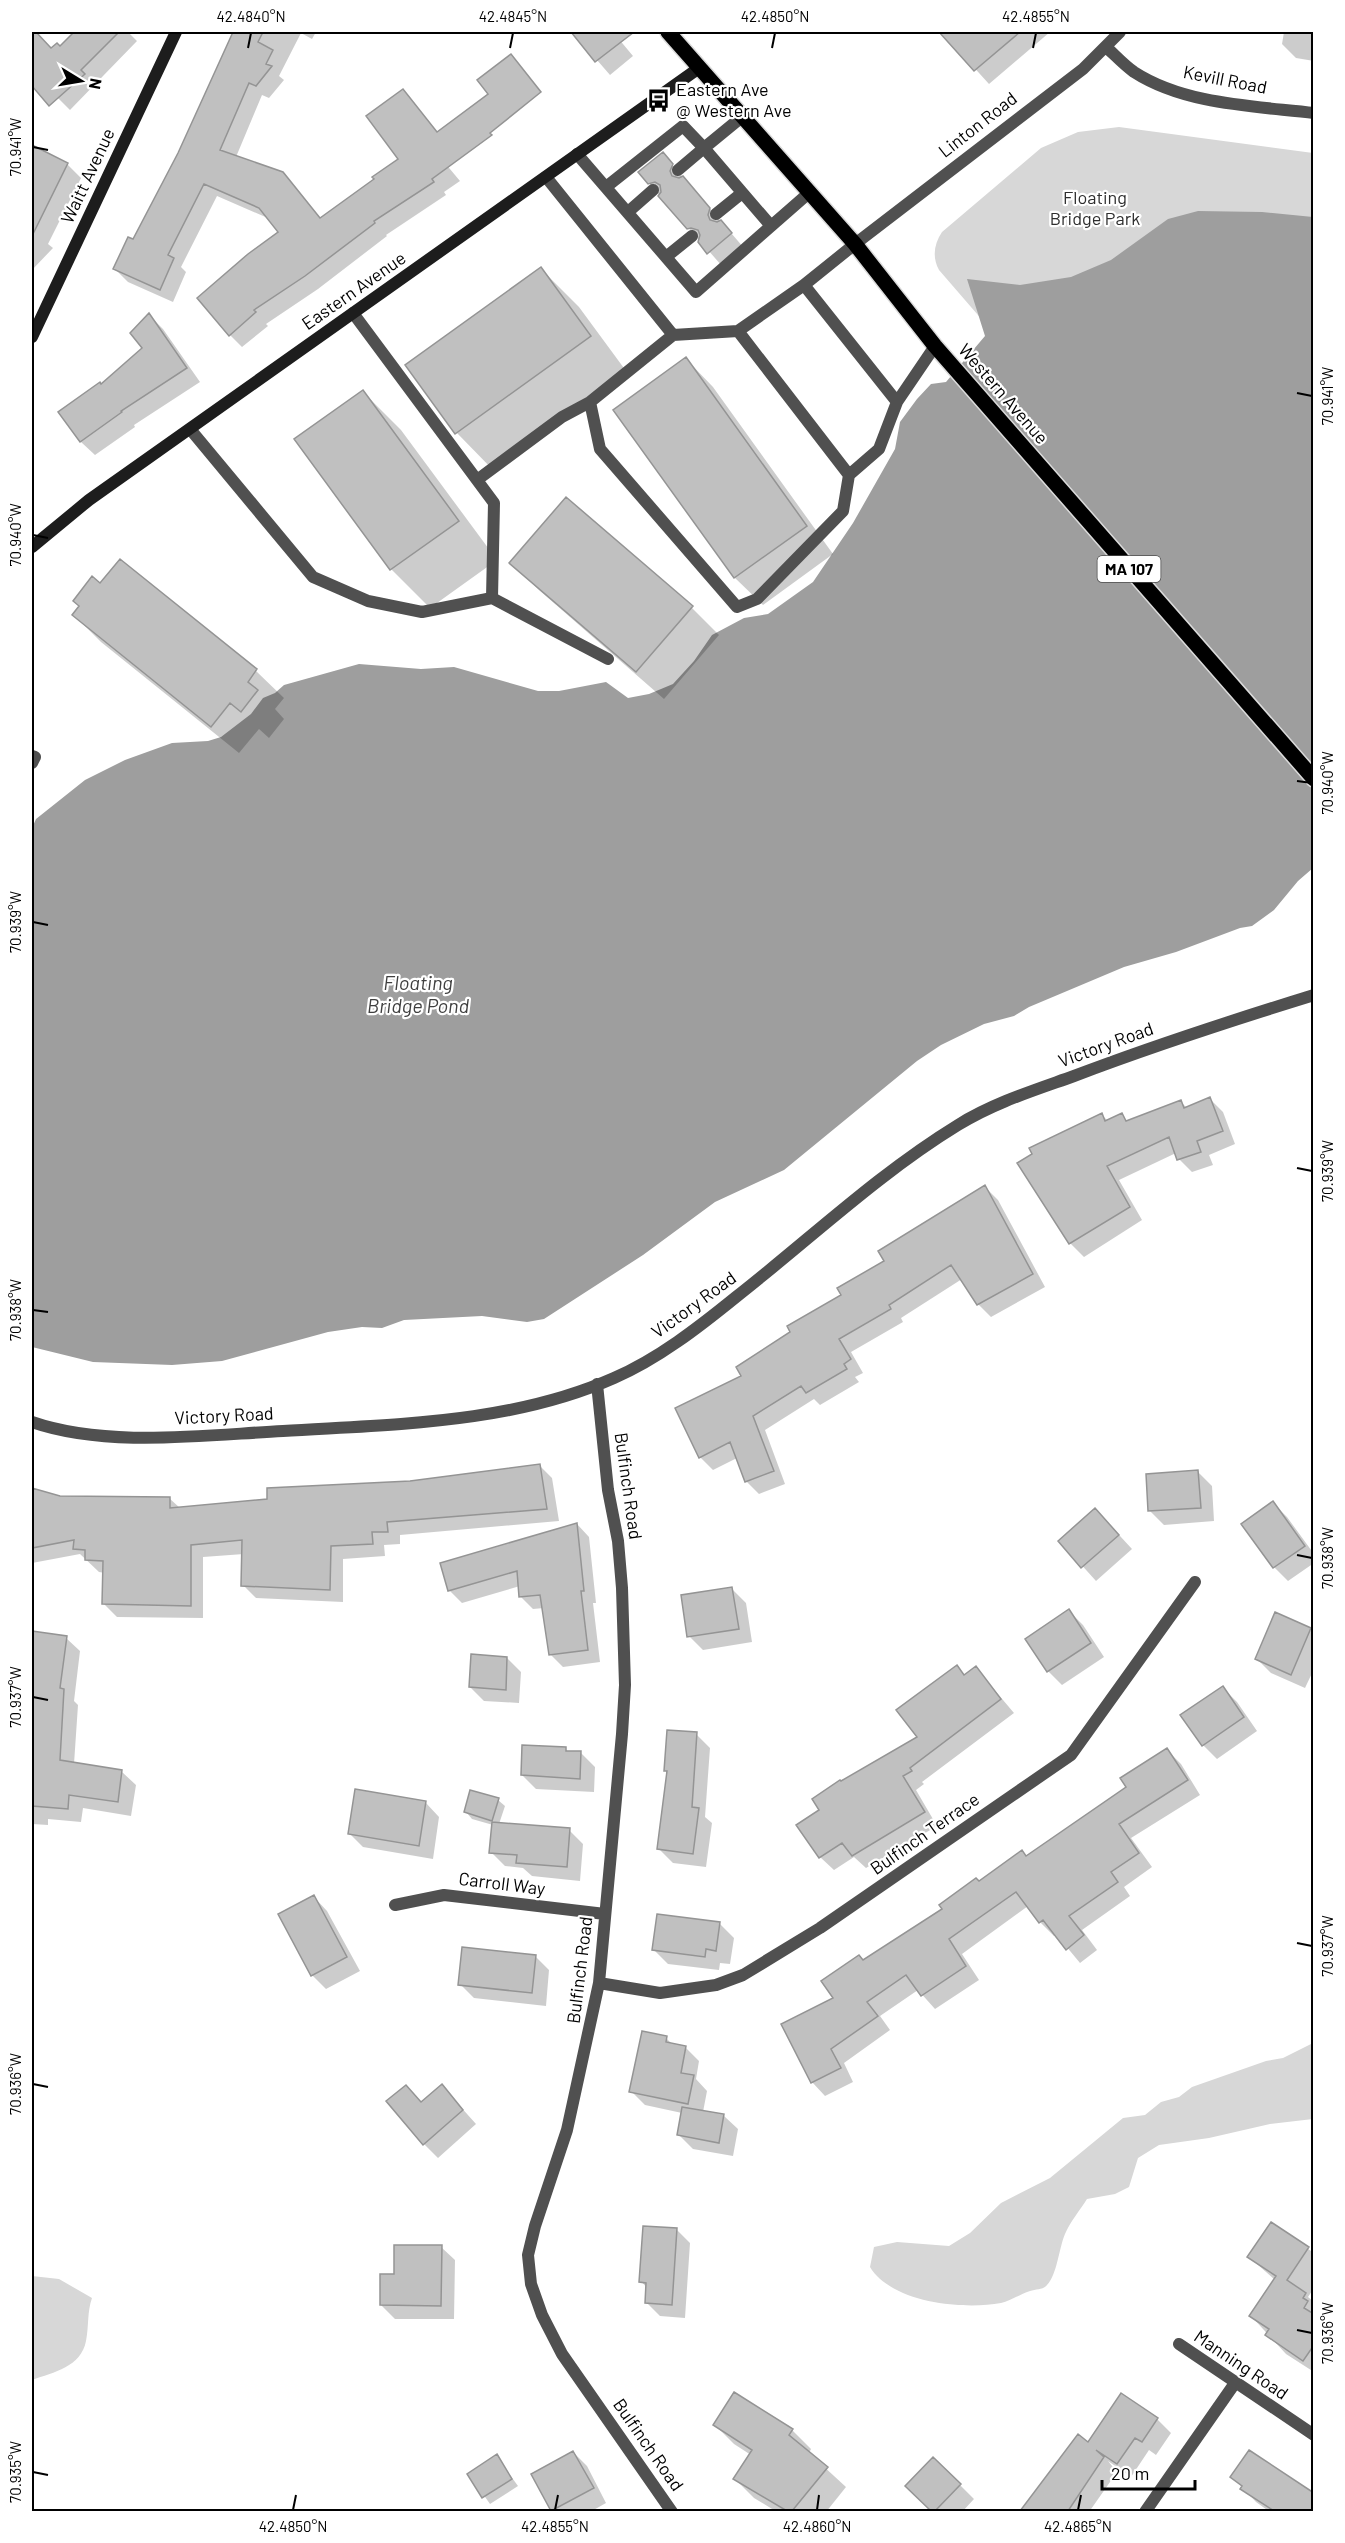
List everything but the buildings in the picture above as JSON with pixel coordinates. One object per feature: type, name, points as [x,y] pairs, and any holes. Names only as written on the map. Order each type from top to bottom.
[{"type":"main road","name":"Waitt Avenue","points":[[32,337],[177,32]]},
{"type":"main road","name":"Western Avenue","points":[[668,32],[855,244],[935,346],[1314,779]]},
{"type":"main road","name":"Eastern Avenue","points":[[32,547],[89,500],[699,68]]},
{"type":"street","name":"Linton Road","points":[[738,331],[804,285],[1083,69],[1120,32]]},
{"type":"street","name":"Kevill Road","points":[[1106,47],[1134,72],[1165,87],[1210,100],[1314,113]]},
{"type":"street","points":[[678,170],[743,116]]},
{"type":"street","points":[[606,187],[683,126],[771,226]]},
{"type":"street","points":[[577,154],[696,292],[810,192]]},
{"type":"street","points":[[546,177],[673,335]]},
{"type":"street","points":[[628,212],[653,190]]},
{"type":"street","points":[[716,214],[742,193]]},
{"type":"street","points":[[666,257],[692,236]]},
{"type":"street","points":[[804,285],[897,402]]},
{"type":"street","points":[[353,314],[494,504],[492,598]]},
{"type":"street","points":[[477,480],[562,417],[590,402],[673,335],[738,331],[849,475]]},
{"type":"street","points":[[590,402],[600,448],[737,607],[757,599],[843,511],[849,475],[879,449],[897,402],[935,346]]},
{"type":"street","points":[[190,429],[314,577],[368,601],[422,612],[492,598],[608,659]]},
{"type":"street","points":[[32,756],[35,758],[32,763]]},
{"type":"street","name":"Victory Road","points":[[32,1422],[110,1436],[178,1437],[426,1422],[488,1414],[536,1404],[597,1384],[645,1362],[713,1316],[876,1180],[961,1123],[1007,1101],[1143,1050],[1314,995]]},
{"type":"street","name":"Bulfinch Road","points":[[597,1384],[608,1490],[618,1541],[625,1684],[599,1983],[567,2130],[528,2255],[531,2284],[542,2315],[562,2354],[672,2511]]},
{"type":"street","name":"Bulfinch Terrace","points":[[599,1983],[660,1994],[716,1984],[743,1975],[820,1928],[1071,1755],[1195,1582]]},
{"type":"street","name":"Carroll Way","points":[[394,1905],[444,1895],[605,1914]]},
{"type":"street","name":"Manning Road","points":[[1179,2344],[1314,2435]]},
{"type":"street","points":[[1145,2511],[1235,2383]]},
{"type":"green space","name":"Floating Bridge Park","points":[[1119,127],[1313,153],[1313,263],[1003,344],[939,270],[935,255],[939,237],[1041,148],[1078,132]]},
{"type":"green space","points":[[1313,2043],[1313,2119],[1270,2124],[1209,2138],[1159,2145],[1138,2158],[1129,2187],[1115,2194],[1087,2199],[1067,2230],[1053,2275],[1044,2288],[1026,2292],[1001,2303],[949,2304],[911,2296],[894,2289],[880,2279],[870,2267],[874,2247],[897,2242],[949,2246],[970,2233],[1001,2203],[1050,2178],[1123,2118],[1145,2115],[1161,2102],[1179,2097],[1192,2087],[1266,2061],[1283,2058]]},
{"type":"green space","points":[[32,2276],[59,2279],[92,2298],[86,2341],[79,2357],[73,2363],[57,2371],[32,2380]]},
{"type":"water","name":"Floating Bridge Pond","points":[[1198,211],[1262,212],[1313,217],[1313,868],[1298,881],[1274,910],[1252,926],[1124,967],[1029,1007],[1014,1016],[984,1024],[941,1045],[917,1061],[784,1170],[715,1202],[643,1255],[544,1319],[527,1322],[482,1316],[404,1320],[382,1328],[362,1327],[328,1332],[222,1361],[172,1365],[93,1362],[32,1347],[32,828],[36,819],[85,780],[125,760],[172,743],[208,741],[221,737],[251,714],[263,698],[275,693],[284,685],[359,664],[421,669],[454,667],[538,691],[559,691],[606,682],[628,698],[649,694],[673,684],[694,661],[712,635],[744,618],[768,614],[813,582],[853,523],[895,449],[900,422],[931,384],[946,382],[985,336],[967,279],[1020,285],[1071,277],[1111,260],[1168,219]]},
{"type":"place","name":"Eastern Ave @ Western Ave","points":[[658,100]]}]
